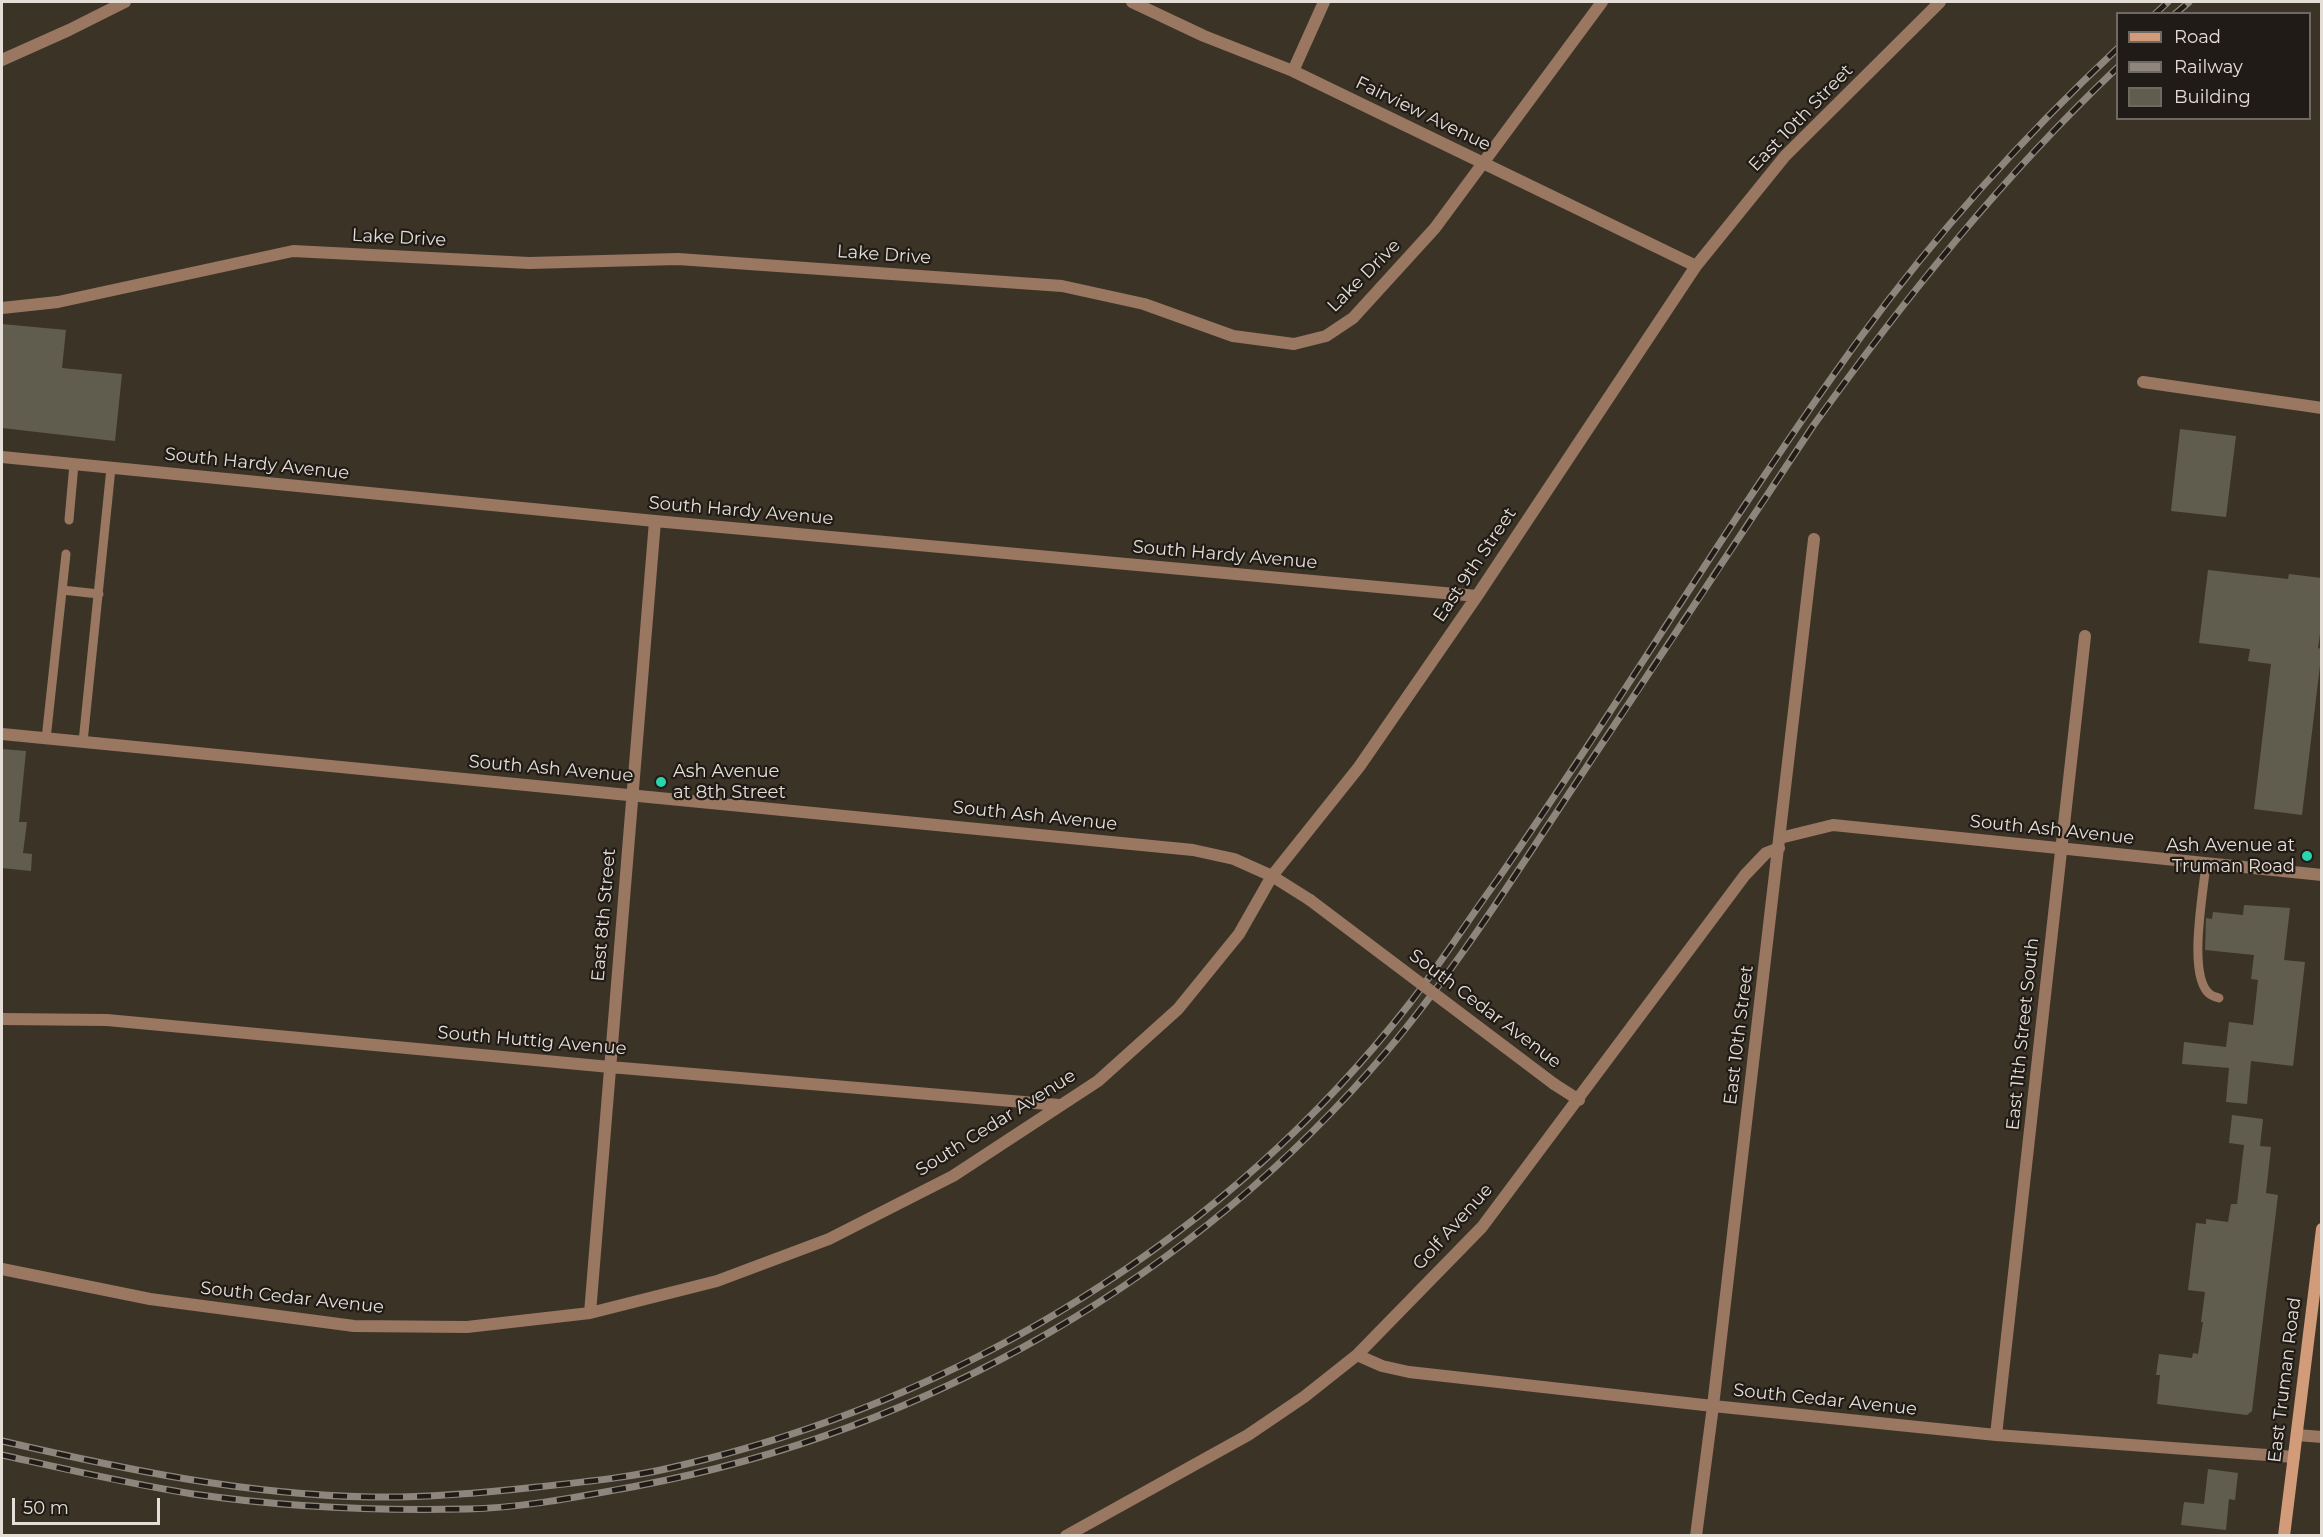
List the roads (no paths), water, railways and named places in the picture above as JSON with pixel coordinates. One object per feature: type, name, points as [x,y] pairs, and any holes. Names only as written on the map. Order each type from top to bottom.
[{"type":"main road","name":"East Truman Road","points":[[2284,1536],[2317,1310],[2322,1228]]},
{"type":"street","points":[[2,60],[125,2]]},
{"type":"street","name":"Fairview Avenue","points":[[1132,2],[1204,36],[1293,71],[1696,266]]},
{"type":"street","points":[[1293,71],[1324,2]]},
{"type":"street","name":"Lake Drive","points":[[2,308],[58,302],[294,251],[529,263],[678,259],[1062,286],[1144,304],[1233,336],[1294,344],[1326,336],[1353,318],[1435,228],[1602,2]]},
{"type":"street","name":"East 10th Street","points":[[1696,266],[1785,156],[1940,2]]},
{"type":"street","name":"East 9th Street","points":[[1272,876],[1359,767],[1477,596],[1696,266]]},
{"type":"street","points":[[2143,382],[2322,408]]},
{"type":"street","name":"South Hardy Avenue","points":[[2,457],[655,521],[1477,596]]},
{"type":"street","name":"East 8th Street","points":[[590,1313],[655,521]]},
{"type":"street","name":"East 10th Street","points":[[1696,1536],[1814,539]]},
{"type":"street","name":"East 11th Street South","points":[[1996,1435],[2085,636]]},
{"type":"street","name":"South Ash Avenue","points":[[2,734],[1193,850],[1234,859],[1272,876]]},
{"type":"street","name":"South Ash Avenue","points":[[1779,843],[1833,825],[2322,875]]},
{"type":"street","name":"Golf Avenue","points":[[1066,1536],[1248,1435],[1304,1398],[1357,1355],[1482,1227],[1745,875],[1779,843]]},
{"type":"street","name":"South Cedar Avenue","points":[[2,1269],[150,1299],[354,1326],[467,1327],[590,1313],[717,1281],[829,1239],[953,1176],[1098,1081],[1178,1009],[1239,934],[1272,876],[1310,900],[1554,1084],[1579,1100]]},
{"type":"street","name":"South Huttig Avenue","points":[[2,1020],[107,1020],[1059,1105]]},
{"type":"street","name":"South Cedar Avenue","points":[[1357,1355],[1382,1366],[1409,1372],[1713,1406],[1996,1435],[2294,1457]]},
{"type":"street","points":[[2297,1435],[2322,1437]]},
{"type":"lane","points":[[69,520],[74,464]]},
{"type":"lane","points":[[83,742],[111,468]]},
{"type":"lane","points":[[46,739],[66,554]]},
{"type":"lane","points":[[62,590],[99,594]]},
{"type":"lane","points":[[2206,863],[2196,959],[2206,990],[2219,998]]},
{"type":"railway","points":[[2157,12],[2168,2]]},
{"type":"railway","points":[[2177,12],[2189,2]]},
{"type":"railway","points":[[2,1441],[185,1479],[324,1495],[433,1496],[606,1479],[674,1467],[781,1437],[885,1399],[986,1353],[1082,1298],[1173,1235],[1258,1165],[1338,1088],[1410,1003],[1544,812],[1767,471],[1860,338],[1919,261],[1982,187],[2083,81],[2116,50]]},
{"type":"railway","points":[[2,1455],[169,1490],[295,1505],[364,1509],[467,1509],[553,1501],[637,1486],[745,1461],[850,1427],[952,1384],[1049,1333],[1142,1273],[1230,1207],[1312,1132],[1387,1051],[1437,988],[1483,923],[1813,426],[1848,378],[1883,331],[1995,195],[2076,108],[2116,69]]},
{"type":"place","name":"Ash Avenue at 8th Street","points":[[661,782]]},
{"type":"place","name":"Ash Avenue at Truman Road","points":[[2307,856]]}]
